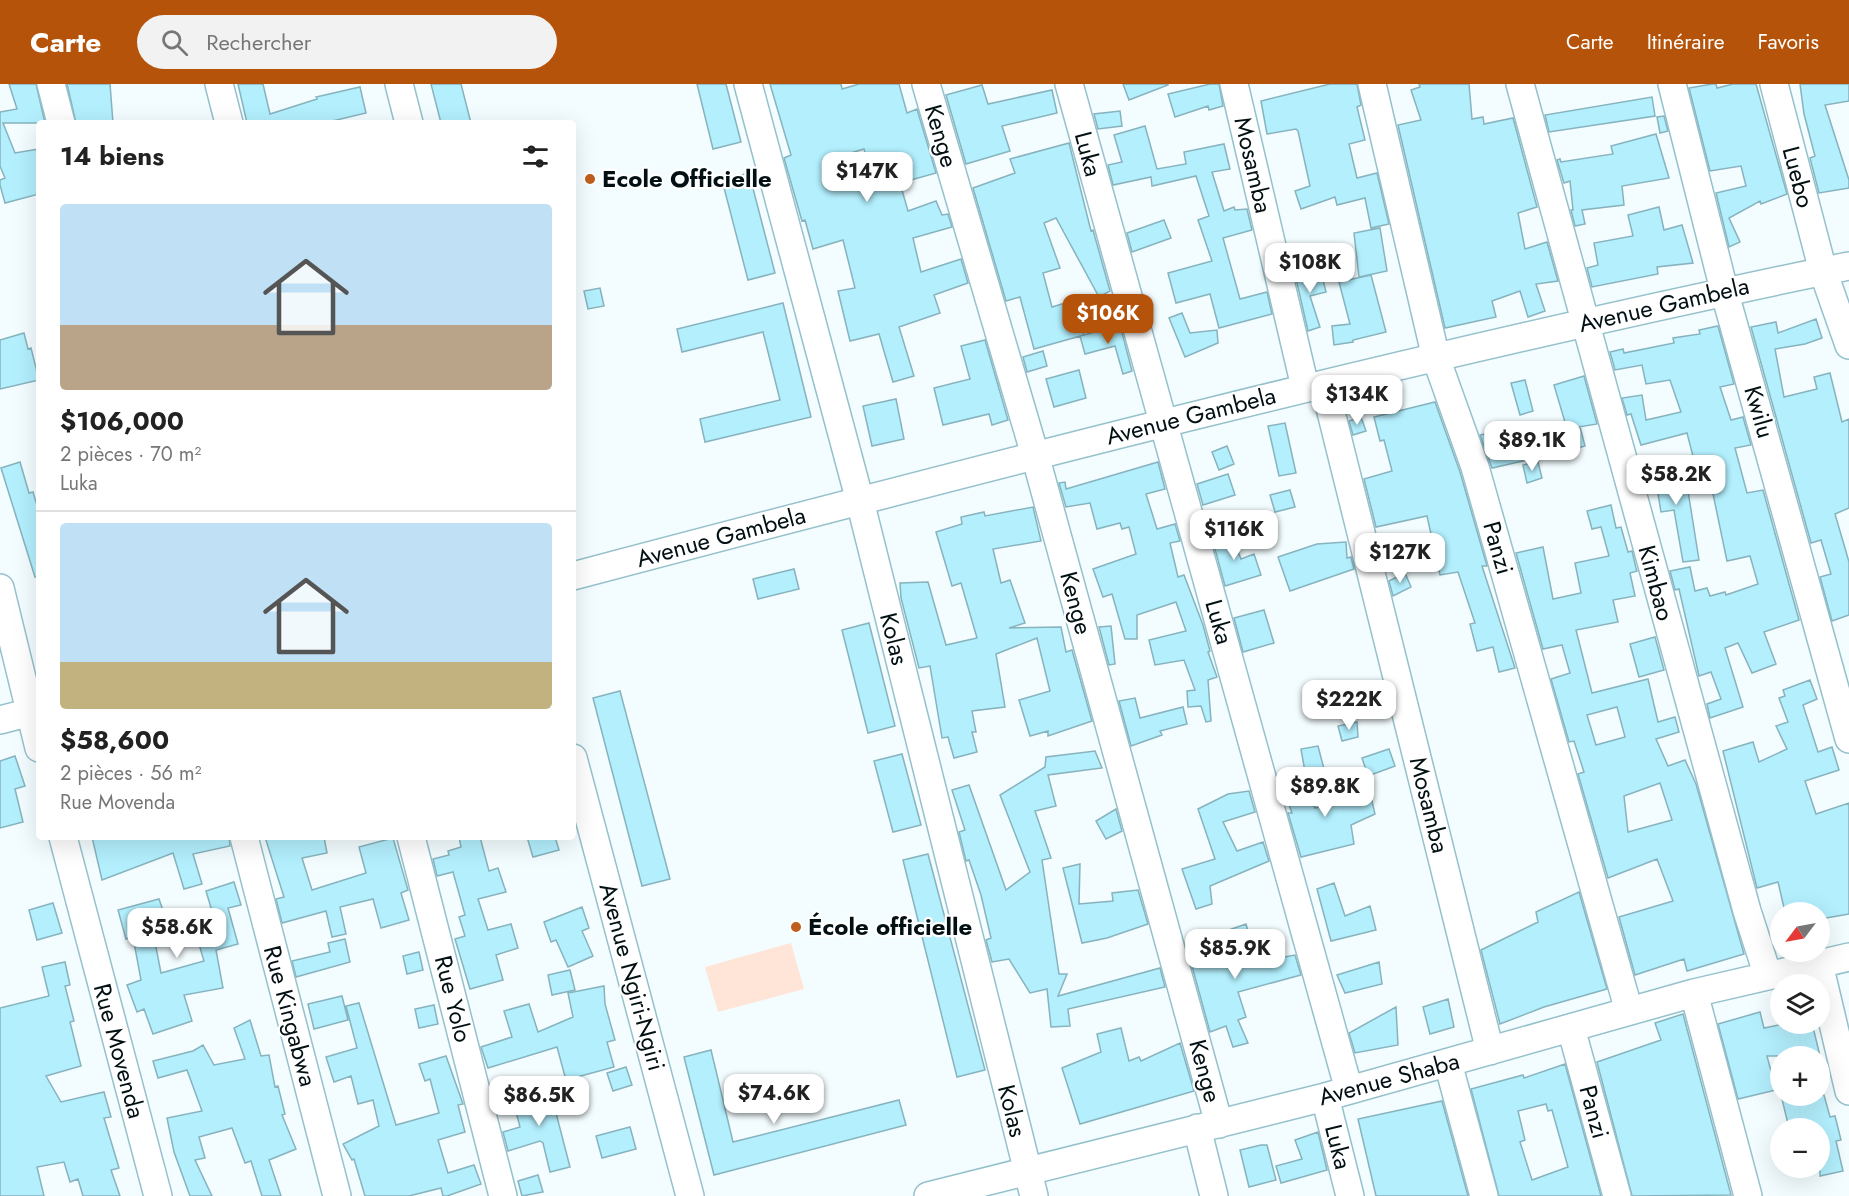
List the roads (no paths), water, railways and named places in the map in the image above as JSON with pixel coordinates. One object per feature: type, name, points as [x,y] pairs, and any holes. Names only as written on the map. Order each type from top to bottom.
[{"type":"street","points":[[51,84],[60,120]]},
{"type":"street","points":[[219,84],[228,120]]},
{"type":"street","points":[[399,84],[408,120]]},
{"type":"street","name":"Kolas","points":[[748,84],[860,501],[1030,1183]]},
{"type":"street","name":"Kenge","points":[[926,84],[1035,455],[1208,1126],[1214,1196]]},
{"type":"street","name":"Luka","points":[[1069,84],[1162,425],[1234,673],[1337,1094],[1350,1196]]},
{"type":"street","name":"Mosamba","points":[[1234,84],[1491,1051]]},
{"type":"street","name":"Panzi","points":[[1372,84],[1436,358],[1475,467],[1629,1011]]},
{"type":"street","name":"Kimbao","points":[[1520,84],[1747,912],[1768,976]]},
{"type":"street","name":"Kwilu","points":[[1671,84],[1724,290],[1849,739]]},
{"type":"street","name":"Luebo","points":[[1774,84],[1823,271],[1849,345]]},
{"type":"street","name":"Avenue Gambela","points":[[576,575],[1035,455],[1315,385],[1724,290],[1849,266]]},
{"type":"street","points":[[0,588],[34,711],[0,720]]},
{"type":"street","name":"Avenue Ngiri-Ngiri","points":[[576,769],[690,1196]]},
{"type":"street","name":"Rue Movenda","points":[[64,840],[158,1196]]},
{"type":"street","name":"Rue Kingabwa","points":[[244,840],[337,1196]]},
{"type":"street","name":"Rue Yolo","points":[[412,840],[503,1196]]},
{"type":"street","name":"Avenue Shaba","points":[[928,1196],[1030,1183],[1208,1126],[1337,1094],[1694,993],[1849,957]]},
{"type":"street","points":[[1819,964],[1849,1091]]},
{"type":"street","points":[[1694,993],[1748,1196]]},
{"type":"street","name":"Panzi","points":[[1571,1028],[1617,1196]]},
{"type":"street","points":[[1448,1063],[1484,1196]]},
{"type":"place","name":"Ecole Officielle","points":[[590,179]]},
{"type":"place","name":"École officielle","points":[[796,927]]}]
